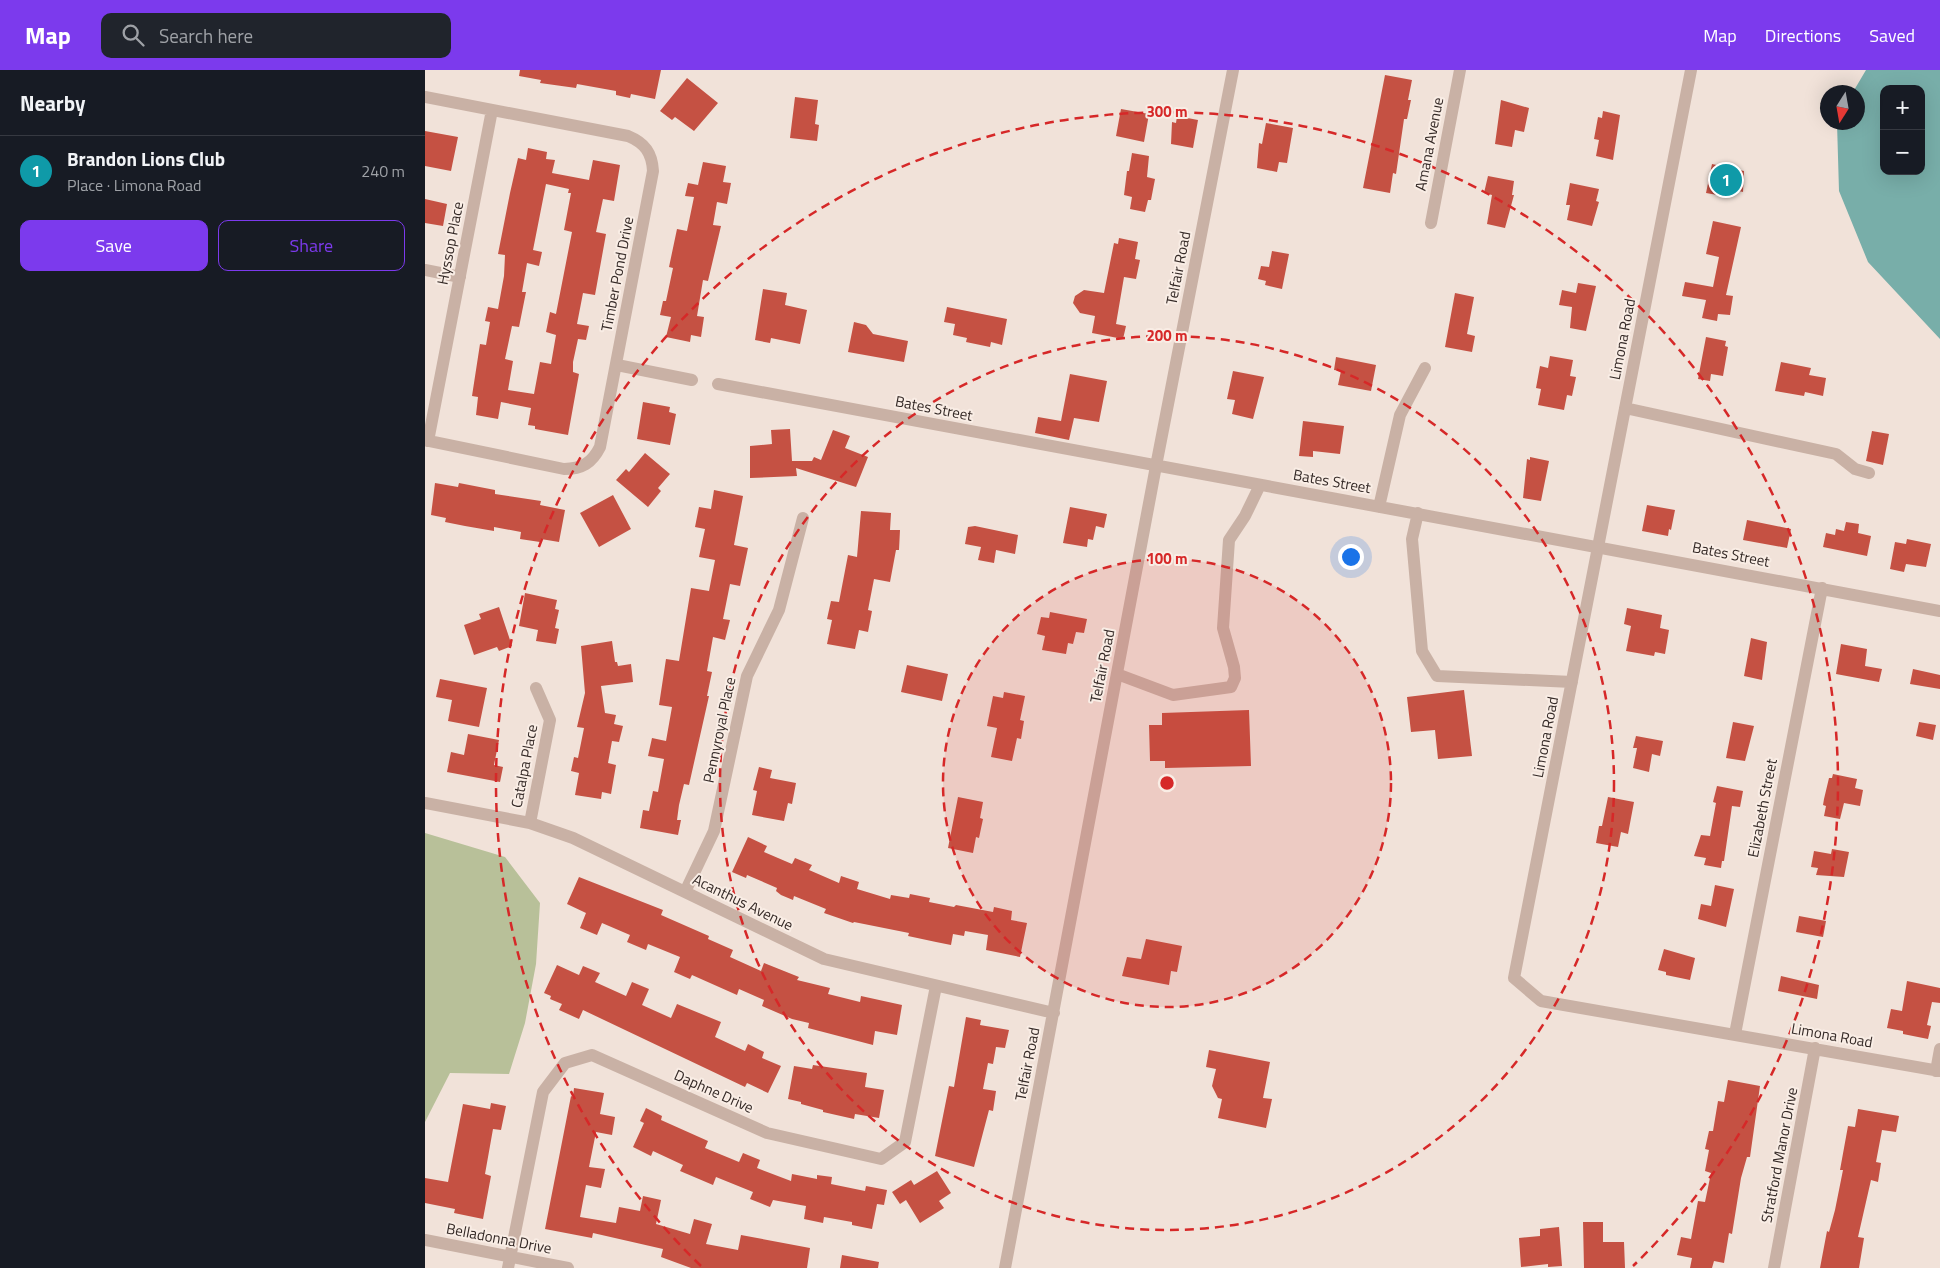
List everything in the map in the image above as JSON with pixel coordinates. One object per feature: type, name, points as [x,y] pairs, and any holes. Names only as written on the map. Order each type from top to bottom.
[{"type":"street","name":"Telfair Road","points":[[1005,1268],[1156,466],[1233,70]]},
{"type":"street","name":"Amana Avenue","points":[[1431,223],[1460,70]]},
{"type":"street","name":"Limona Road","points":[[1691,70],[1514,978],[1541,1001],[1938,1071]]},
{"type":"street","name":"Timber Pond Drive","points":[[425,97],[628,136],[639,140],[649,154],[653,171],[617,365],[600,448],[595,457],[587,465],[577,469],[564,469],[426,440]]},
{"type":"street","name":"Hyssop Place","points":[[426,440],[492,110]]},
{"type":"street","points":[[425,270],[460,277]]},
{"type":"street","points":[[617,365],[692,380]]},
{"type":"street","points":[[1379,507],[1400,415],[1425,368]]},
{"type":"street","name":"Bates Street","points":[[719,384],[1379,507],[1599,545],[1940,611]]},
{"type":"street","points":[[1625,408],[1836,454],[1855,469],[1869,473]]},
{"type":"street","points":[[1117,674],[1173,695],[1231,687],[1235,678],[1234,667],[1223,628],[1223,598],[1229,540],[1245,516],[1260,485]]},
{"type":"street","points":[[1418,513],[1412,539],[1422,651],[1437,676],[1573,682]]},
{"type":"street","name":"Pennyroyal Place","points":[[685,892],[714,830],[747,676],[779,610],[803,518]]},
{"type":"street","name":"Elizabeth Street","points":[[1735,1034],[1822,588]]},
{"type":"street","name":"Catalpa Place","points":[[530,823],[550,720],[536,688]]},
{"type":"street","name":"Acanthus Avenue","points":[[425,803],[530,823],[573,838],[824,959],[1054,1012]]},
{"type":"street","name":"Daphne Drive","points":[[510,1262],[543,1092],[565,1063],[592,1055],[767,1133],[881,1159],[905,1142],[937,986]]},
{"type":"street","name":"Stratford Manor Drive","points":[[1774,1268],[1815,1048]]},
{"type":"street","points":[[1938,1071],[1940,1049]]},
{"type":"street","name":"Belladonna Drive","points":[[425,1240],[510,1262],[567,1268]]},
{"type":"green space","points":[[425,833],[505,857],[540,903],[536,964],[525,1023],[509,1074],[450,1073],[425,1122]]},
{"type":"water","points":[[1866,70],[1940,70],[1940,339],[1868,262],[1839,191],[1837,130],[1865,130],[1865,85],[1857,85]]},
{"type":"building","points":[[520,70],[661,70],[655,99],[631,94],[630,98],[616,95],[616,91],[577,84],[576,88],[540,83],[541,80],[519,76]]},
{"type":"building","points":[[1385,75],[1412,80],[1408,100],[1411,100],[1407,119],[1404,119],[1396,174],[1393,173],[1390,193],[1363,188]]},
{"type":"building","points":[[687,78],[718,103],[694,131],[675,117],[672,120],[660,111]]},
{"type":"building","points":[[795,97],[818,100],[815,124],[819,125],[817,141],[790,138]]},
{"type":"building","points":[[1501,100],[1529,108],[1524,132],[1515,130],[1512,147],[1495,144]]},
{"type":"building","points":[[1121,109],[1149,114],[1144,142],[1116,136]]},
{"type":"building","points":[[1603,111],[1620,115],[1613,160],[1596,156],[1599,140],[1594,139],[1598,117],[1602,118]]},
{"type":"building","points":[[1177,116],[1198,120],[1193,148],[1171,144],[1172,122],[1176,123]]},
{"type":"building","points":[[1266,123],[1293,128],[1287,163],[1279,162],[1277,172],[1257,168],[1259,143],[1262,144]]},
{"type":"building","points":[[425,131],[458,137],[451,171],[425,166]]},
{"type":"building","points":[[528,148],[547,152],[546,159],[555,160],[552,173],[589,180],[593,160],[620,165],[614,201],[603,199],[596,232],[606,234],[595,295],[583,293],[577,324],[589,326],[586,340],[578,339],[573,362],[573,372],[579,374],[568,435],[535,429],[535,426],[528,425],[531,408],[501,402],[498,419],[476,415],[478,397],[472,396],[480,344],[486,345],[490,322],[485,321],[488,307],[498,309],[504,276],[505,255],[498,254],[518,158],[526,160]],"holes":[[[546,184],[569,189],[568,193],[571,193],[564,230],[572,232],[556,314],[550,312],[546,332],[556,335],[551,364],[540,362],[534,394],[508,390],[513,361],[505,359],[512,326],[519,327],[526,292],[522,292],[527,263],[539,266],[542,252],[533,250]]]},
{"type":"building","points":[[1132,153],[1149,156],[1147,177],[1155,179],[1151,200],[1148,200],[1145,212],[1130,209],[1132,197],[1124,195],[1127,171],[1129,171]]},
{"type":"building","points":[[703,162],[726,166],[723,182],[731,183],[727,204],[717,202],[713,225],[721,226],[708,281],[703,280],[697,316],[704,317],[701,337],[691,335],[690,342],[666,337],[671,317],[660,315],[663,301],[666,301],[673,268],[669,267],[677,229],[687,231],[694,197],[685,196],[688,183],[698,185]]},
{"type":"building","points":[[1712,164],[1744,171],[1743,192],[1731,189],[1729,197],[1706,193]]},
{"type":"building","points":[[1488,176],[1514,181],[1512,195],[1514,195],[1505,228],[1487,224],[1492,195],[1484,193]]},
{"type":"building","points":[[1570,183],[1599,189],[1596,201],[1599,202],[1592,226],[1567,220],[1570,205],[1566,205]]},
{"type":"building","points":[[425,199],[447,204],[443,226],[425,223]]},
{"type":"building","points":[[1713,221],[1741,227],[1726,295],[1733,296],[1730,315],[1718,314],[1717,321],[1702,318],[1706,300],[1682,296],[1685,282],[1713,287],[1719,257],[1706,254]]},
{"type":"building","points":[[1119,238],[1138,242],[1135,259],[1140,260],[1136,279],[1124,277],[1116,324],[1126,326],[1123,339],[1092,333],[1095,316],[1080,313],[1073,303],[1075,296],[1084,290],[1104,293],[1114,243],[1118,244]]},
{"type":"building","points":[[1272,251],[1289,254],[1282,289],[1265,285],[1266,281],[1258,279],[1261,266],[1269,267]]},
{"type":"building","points":[[1578,283],[1596,286],[1586,331],[1570,328],[1572,307],[1559,305],[1562,290],[1576,293]]},
{"type":"building","points":[[763,289],[787,293],[785,305],[807,310],[800,344],[771,338],[770,343],[755,340]]},
{"type":"building","points":[[1455,293],[1474,297],[1467,334],[1475,336],[1472,352],[1445,347]]},
{"type":"building","points":[[947,307],[1007,319],[1002,345],[991,342],[990,347],[966,342],[967,338],[953,335],[955,324],[944,322]]},
{"type":"building","points":[[854,322],[866,325],[873,334],[908,341],[904,362],[848,352]]},
{"type":"building","points":[[1706,337],[1726,341],[1725,346],[1728,347],[1723,376],[1711,374],[1710,381],[1698,379]]},
{"type":"building","points":[[1550,356],[1573,360],[1570,376],[1576,377],[1572,396],[1567,395],[1564,410],[1538,405],[1541,389],[1536,388],[1540,366],[1548,368]]},
{"type":"building","points":[[1336,357],[1376,365],[1371,391],[1338,385],[1341,371],[1334,370]]},
{"type":"building","points":[[1781,362],[1811,368],[1809,375],[1826,378],[1823,396],[1805,392],[1804,396],[1775,391]]},
{"type":"building","points":[[1233,371],[1264,377],[1253,419],[1232,414],[1235,400],[1227,399]]},
{"type":"building","points":[[1070,374],[1107,381],[1099,422],[1074,418],[1069,440],[1035,433],[1038,417],[1061,421]]},
{"type":"building","points":[[643,402],[670,407],[669,412],[676,414],[670,445],[637,439]]},
{"type":"building","points":[[1303,421],[1344,426],[1340,454],[1313,451],[1313,457],[1299,456]]},
{"type":"building","points":[[790,429],[792,461],[812,461],[814,457],[821,460],[833,430],[850,436],[845,448],[868,457],[856,487],[796,468],[797,476],[750,478],[750,446],[772,444],[771,430]]},
{"type":"building","points":[[1872,431],[1889,434],[1883,465],[1866,461]]},
{"type":"building","points":[[645,453],[670,474],[658,488],[661,491],[648,507],[616,480],[626,469],[629,472]]},
{"type":"building","points":[[1530,457],[1549,461],[1541,501],[1523,498],[1527,459],[1530,460]]},
{"type":"building","points":[[435,483],[458,487],[459,483],[495,490],[495,494],[541,501],[540,505],[565,510],[559,542],[541,539],[540,542],[520,539],[521,532],[494,527],[494,531],[445,522],[446,518],[431,515]]},
{"type":"building","points":[[714,490],[743,496],[734,545],[748,548],[740,586],[730,584],[723,619],[730,620],[725,640],[713,637],[707,671],[712,672],[707,696],[709,696],[689,785],[684,784],[679,805],[677,820],[681,820],[678,835],[640,828],[643,810],[649,811],[653,791],[658,792],[664,759],[648,756],[652,738],[666,741],[672,707],[659,705],[666,659],[679,661],[691,588],[709,591],[715,560],[699,557],[705,529],[695,527],[699,507],[711,509]]},
{"type":"building","points":[[613,495],[631,529],[599,547],[580,513]]},
{"type":"building","points":[[1647,505],[1675,510],[1668,536],[1642,531]]},
{"type":"building","points":[[1070,507],[1107,514],[1104,528],[1096,526],[1093,540],[1088,539],[1087,547],[1063,543]]},
{"type":"building","points":[[861,511],[891,513],[890,530],[900,530],[899,550],[896,550],[890,582],[874,579],[868,610],[872,611],[868,632],[859,630],[855,649],[827,644],[832,620],[827,619],[831,601],[839,602],[848,555],[857,557]]},
{"type":"building","points":[[1747,520],[1791,529],[1787,548],[1743,540]]},
{"type":"building","points":[[1846,522],[1859,524],[1858,533],[1871,536],[1867,556],[1823,547],[1826,533],[1835,535],[1836,529],[1844,531]]},
{"type":"building","points":[[975,526],[1018,535],[1015,554],[996,550],[994,563],[978,560],[981,547],[965,544],[968,527]]},
{"type":"building","points":[[1907,539],[1931,544],[1926,567],[1906,564],[1904,572],[1890,569],[1895,542],[1906,544]]},
{"type":"building","points":[[525,593],[557,600],[555,609],[559,610],[555,628],[559,629],[556,644],[536,641],[538,630],[519,626]]},
{"type":"building","points":[[499,607],[512,646],[499,651],[497,647],[474,655],[464,625],[481,619],[479,614]]},
{"type":"building","points":[[1627,608],[1662,615],[1660,628],[1669,630],[1665,654],[1655,652],[1654,656],[1626,651],[1631,626],[1624,624]]},
{"type":"building","points":[[1050,612],[1087,619],[1084,633],[1076,632],[1073,644],[1068,643],[1066,654],[1042,650],[1045,636],[1037,634],[1041,617],[1049,618]]},
{"type":"building","points":[[1751,638],[1767,642],[1762,680],[1744,676]]},
{"type":"building","points":[[612,641],[615,662],[617,662],[618,666],[631,664],[633,682],[601,686],[605,713],[616,715],[614,724],[623,726],[619,742],[612,741],[608,763],[616,765],[611,794],[602,792],[601,799],[575,795],[579,773],[571,771],[574,757],[578,758],[584,728],[577,727],[585,693],[581,646]]},
{"type":"building","points":[[1841,644],[1867,649],[1865,666],[1882,669],[1879,682],[1836,674]]},
{"type":"building","points":[[907,665],[948,674],[942,701],[901,692]]},
{"type":"building","points":[[1913,669],[1940,675],[1940,689],[1910,684]]},
{"type":"building","points":[[440,679],[487,688],[479,727],[448,721],[452,700],[436,697]]},
{"type":"building","points":[[1464,690],[1472,756],[1438,759],[1435,730],[1411,732],[1407,697]]},
{"type":"building","points":[[1004,692],[1025,696],[1020,720],[1024,721],[1021,739],[1017,738],[1012,761],[991,757],[997,728],[987,726],[993,696],[1003,698]]},
{"type":"building","points":[[1249,710],[1251,766],[1165,768],[1165,761],[1150,761],[1149,725],[1162,725],[1162,713]]},
{"type":"building","points":[[1733,722],[1754,726],[1745,761],[1726,758]]},
{"type":"building","points":[[1919,722],[1936,725],[1933,740],[1916,736]]},
{"type":"building","points":[[468,734],[499,740],[494,765],[503,767],[500,782],[447,772],[451,752],[464,755]]},
{"type":"building","points":[[1636,736],[1663,741],[1660,756],[1652,754],[1649,772],[1633,768],[1637,748],[1633,748]]},
{"type":"building","points":[[759,767],[772,770],[770,778],[796,783],[792,804],[788,803],[784,821],[752,815],[757,791],[753,790]]},
{"type":"building","points":[[1833,774],[1857,779],[1855,788],[1863,790],[1860,806],[1844,803],[1840,819],[1824,816],[1826,806],[1823,805],[1824,799],[1829,778],[1832,778]]},
{"type":"building","points":[[1717,786],[1743,791],[1740,807],[1732,806],[1724,861],[1722,861],[1721,868],[1704,865],[1706,858],[1694,856],[1701,835],[1710,836],[1716,803],[1713,802]]},
{"type":"building","points":[[958,797],[983,802],[980,818],[983,819],[979,838],[976,837],[973,853],[948,848]]},
{"type":"building","points":[[1608,797],[1634,802],[1628,834],[1621,832],[1618,847],[1596,843],[1599,826],[1602,826]]},
{"type":"building","points":[[748,837],[767,846],[764,852],[792,864],[795,858],[812,865],[809,870],[839,883],[841,876],[859,882],[857,889],[890,899],[891,895],[909,898],[910,894],[930,898],[929,902],[954,907],[956,905],[993,912],[994,907],[1012,911],[1011,920],[1027,923],[1020,957],[986,950],[988,935],[965,931],[964,936],[953,934],[951,945],[908,936],[909,933],[853,923],[824,913],[826,909],[794,896],[793,900],[781,895],[776,891],[777,888],[747,875],[746,878],[732,872]]},
{"type":"building","points":[[1832,849],[1849,852],[1844,877],[1816,875],[1818,868],[1811,867],[1814,851],[1831,854]]},
{"type":"building","points":[[579,877],[663,910],[661,915],[709,936],[708,939],[733,950],[730,957],[761,971],[764,963],[799,977],[797,980],[830,988],[828,994],[860,1002],[861,996],[902,1005],[897,1035],[875,1031],[873,1045],[808,1028],[809,1023],[792,1019],[762,1006],[764,1000],[739,989],[737,995],[692,975],[690,979],[674,972],[680,957],[648,944],[646,950],[627,942],[630,935],[602,923],[597,935],[580,928],[586,913],[567,904]]},
{"type":"building","points":[[1715,885],[1734,889],[1726,927],[1698,919],[1701,904],[1711,906]]},
{"type":"building","points":[[1799,916],[1826,921],[1823,937],[1796,932]]},
{"type":"building","points":[[1146,939],[1182,946],[1177,972],[1171,971],[1169,985],[1122,976],[1127,957],[1141,959]]},
{"type":"building","points":[[1664,949],[1695,958],[1690,980],[1666,975],[1666,972],[1658,970]]},
{"type":"building","points":[[557,965],[579,975],[583,966],[600,973],[595,982],[626,996],[632,982],[649,989],[642,1005],[671,1018],[677,1004],[721,1022],[715,1037],[745,1051],[748,1044],[764,1052],[762,1058],[781,1066],[768,1093],[747,1083],[745,1087],[583,1010],[579,1019],[559,1010],[562,1004],[550,999],[551,996],[544,993]]},
{"type":"building","points":[[1781,976],[1819,985],[1817,999],[1778,991]]},
{"type":"building","points":[[1907,981],[1940,988],[1940,1003],[1932,1002],[1927,1025],[1931,1026],[1928,1039],[1903,1034],[1903,1031],[1887,1028],[1891,1009],[1902,1011]]},
{"type":"building","points":[[966,1017],[981,1020],[980,1025],[1009,1030],[1005,1048],[996,1047],[993,1064],[988,1063],[983,1089],[996,1091],[993,1111],[989,1110],[974,1167],[935,1156],[949,1086],[954,1087]]},
{"type":"building","points":[[1209,1050],[1270,1062],[1263,1098],[1272,1099],[1266,1128],[1218,1118],[1222,1099],[1218,1098],[1212,1086],[1216,1069],[1206,1067]]},
{"type":"building","points":[[813,1065],[867,1073],[865,1087],[884,1090],[879,1118],[855,1114],[854,1119],[823,1112],[823,1110],[788,1099],[794,1066],[812,1069]]},
{"type":"building","points":[[1728,1080],[1760,1086],[1750,1157],[1747,1157],[1741,1178],[1732,1234],[1729,1233],[1724,1263],[1714,1261],[1712,1268],[1690,1268],[1692,1258],[1677,1255],[1681,1237],[1691,1239],[1698,1201],[1705,1202],[1711,1173],[1705,1171],[1709,1150],[1705,1149],[1709,1131],[1713,1131],[1718,1101],[1724,1102]]},
{"type":"building","points":[[574,1088],[604,1093],[600,1114],[615,1117],[612,1135],[596,1132],[589,1167],[605,1169],[601,1188],[586,1185],[580,1217],[616,1223],[619,1207],[640,1211],[643,1196],[661,1200],[656,1224],[690,1234],[694,1219],[712,1224],[706,1244],[738,1250],[741,1235],[810,1248],[807,1268],[691,1268],[661,1257],[663,1249],[593,1233],[592,1238],[545,1229]]},
{"type":"building","points":[[491,1103],[506,1106],[501,1130],[493,1129],[485,1174],[491,1176],[483,1219],[454,1213],[455,1209],[425,1203],[425,1178],[448,1182],[463,1104],[490,1109]]},
{"type":"building","points":[[646,1108],[662,1116],[661,1120],[708,1141],[705,1148],[739,1162],[743,1153],[760,1160],[757,1168],[791,1181],[792,1174],[817,1179],[817,1175],[832,1177],[831,1184],[865,1191],[866,1186],[887,1190],[884,1205],[877,1204],[872,1229],[852,1225],[852,1222],[824,1217],[823,1223],[804,1219],[806,1206],[773,1200],[770,1207],[750,1199],[753,1192],[716,1177],[713,1185],[680,1171],[683,1165],[653,1151],[651,1156],[633,1147],[644,1123],[640,1121]]},
{"type":"building","points":[[1858,1109],[1899,1116],[1896,1132],[1882,1130],[1876,1162],[1881,1163],[1878,1182],[1871,1180],[1858,1237],[1864,1238],[1859,1268],[1820,1268],[1827,1231],[1829,1232],[1835,1210],[1843,1170],[1840,1170],[1848,1126],[1855,1127]]},
{"type":"building","points":[[937,1171],[951,1193],[939,1201],[944,1208],[920,1223],[906,1200],[900,1204],[892,1192],[911,1180],[914,1185]]},
{"type":"building","points":[[1583,1222],[1603,1222],[1603,1242],[1624,1242],[1625,1268],[1584,1268]]},
{"type":"building","points":[[1559,1227],[1562,1266],[1548,1267],[1548,1264],[1521,1267],[1519,1238],[1540,1236],[1540,1229]]},
{"type":"building","points":[[842,1255],[879,1262],[878,1268],[840,1268]]},
{"type":"place","name":"Brandon Lions Club","points":[[1726,180]]}]
